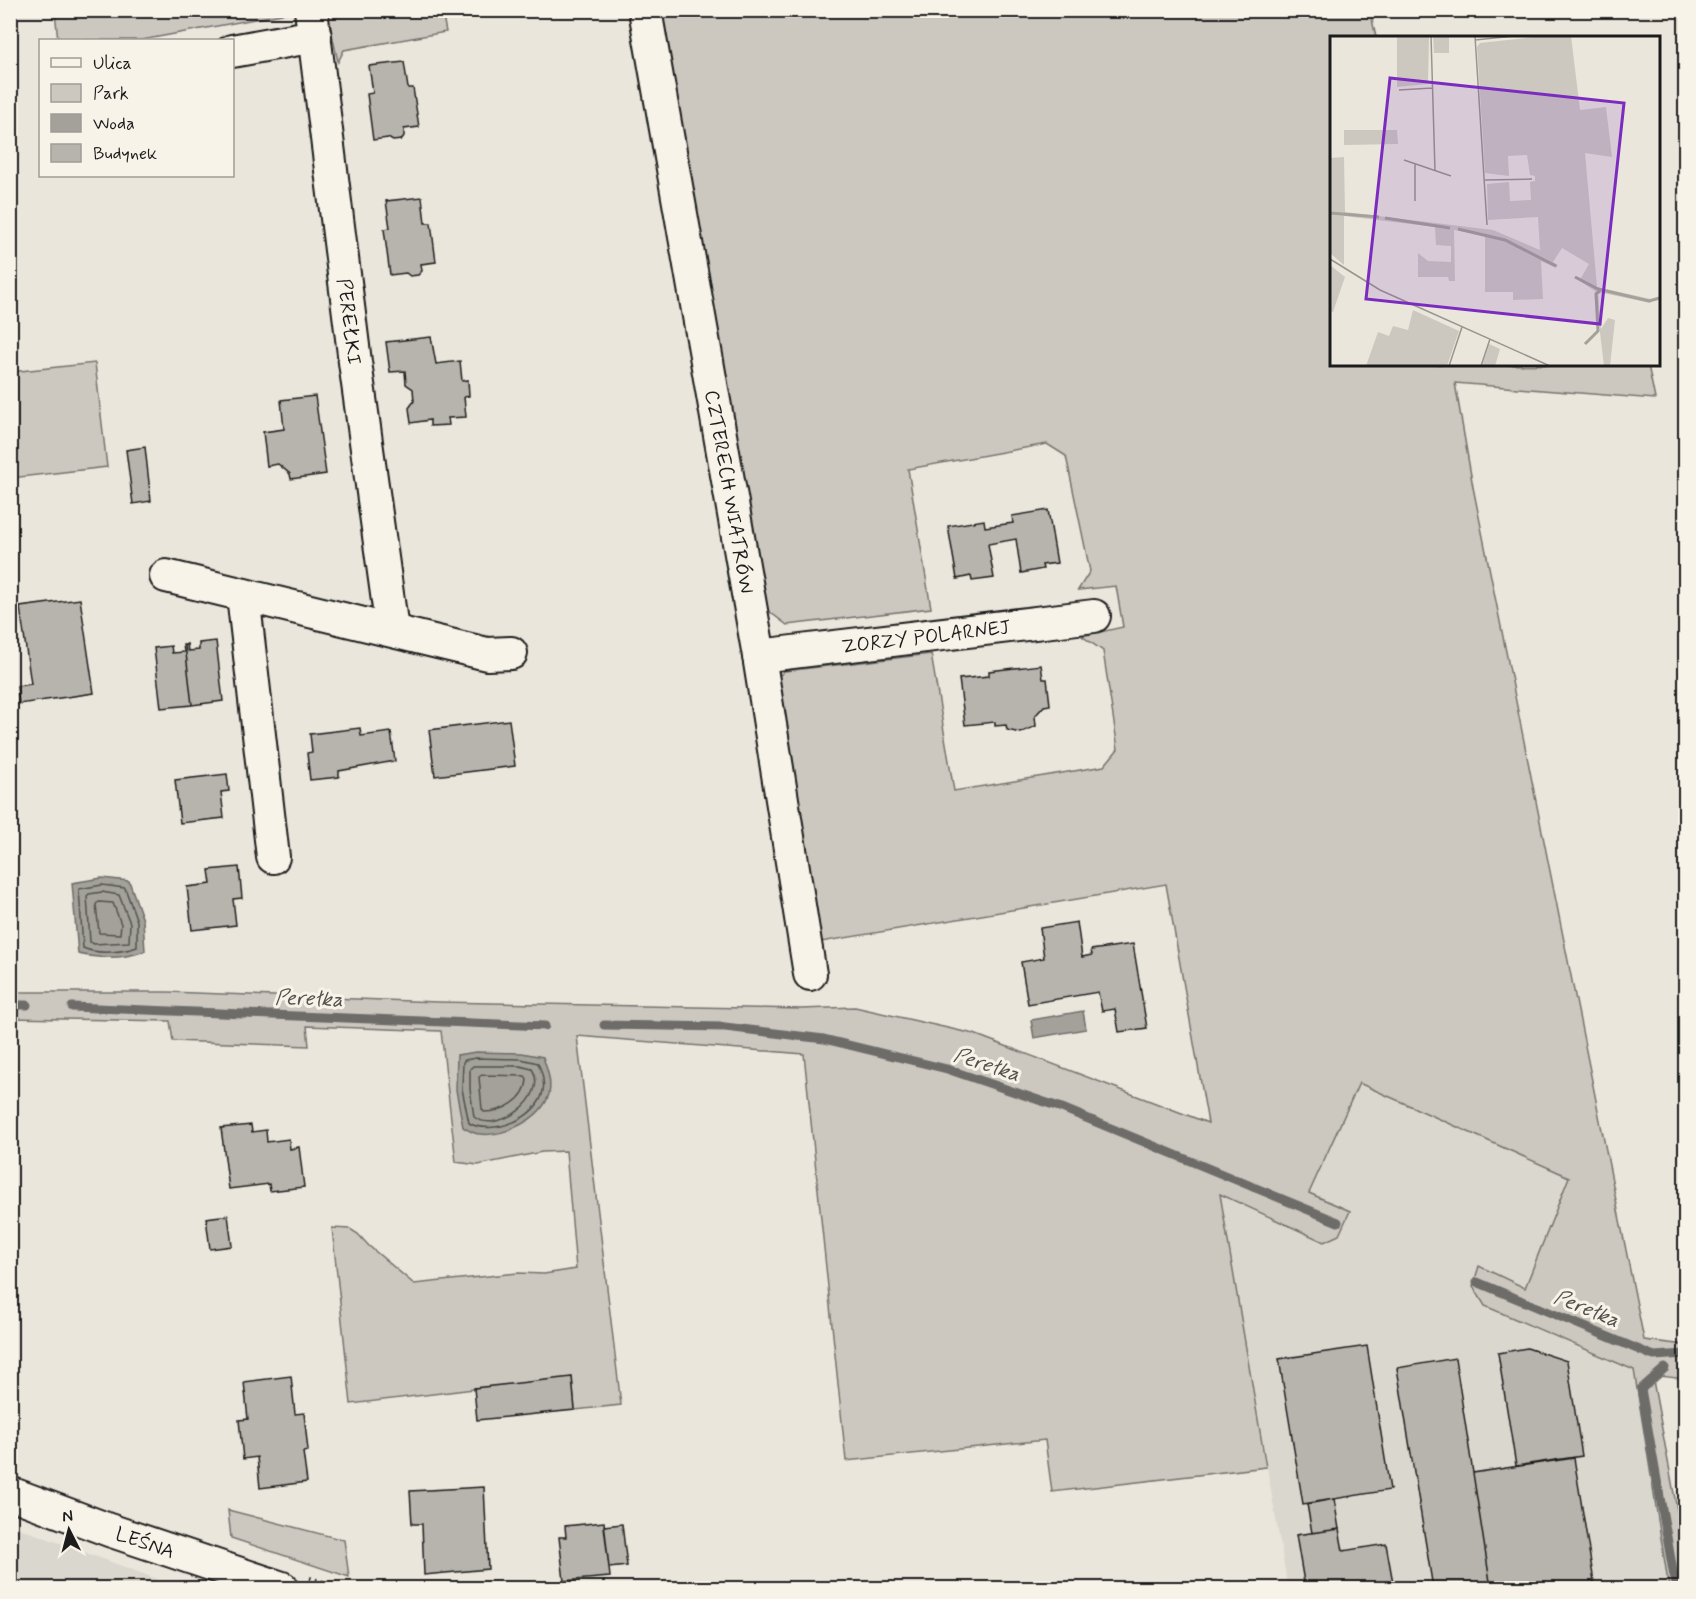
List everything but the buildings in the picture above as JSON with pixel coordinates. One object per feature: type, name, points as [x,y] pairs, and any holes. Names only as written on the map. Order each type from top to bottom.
[{"type":"street","name":"CZTERECH WIATRÓW","points":[[645,10],[759,656],[810,974]]},
{"type":"street","points":[[234,50],[313,23]]},
{"type":"street","name":"PEREŁKI","points":[[313,23],[355,362],[392,630]]},
{"type":"street","points":[[166,576],[487,654],[511,653]]},
{"type":"street","points":[[243,595],[273,857]]},
{"type":"street","name":"ZORZY POLARNEJ","points":[[759,656],[1094,616]]},
{"type":"street","name":"LEŚNA","points":[[10,1493],[108,1530],[282,1588]]},
{"type":"shaded area","points":[[1359,1083],[1569,1177],[1525,1289],[1480,1267],[1485,1306],[1635,1370],[1669,1588],[1288,1588],[1219,1194],[1323,1242],[1309,1193]]},
{"type":"shaded area","points":[[11,1525],[157,1579],[155,1588],[11,1588]]},
{"type":"green space","points":[[55,10],[285,11],[282,14],[147,39],[58,39]]},
{"type":"green space","points":[[327,11],[442,11],[446,32],[344,50],[338,62]]},
{"type":"green space","points":[[655,11],[1370,11],[1376,36],[1330,36],[1330,366],[1648,366],[1655,399],[1455,383],[1473,487],[1644,1340],[1685,1345],[1685,1379],[1652,1375],[1685,1553],[1685,1588],[1669,1588],[1634,1370],[1485,1306],[1473,1286],[1479,1266],[1525,1288],[1569,1177],[1359,1083],[1309,1193],[1350,1211],[1339,1235],[1324,1242],[1220,1194],[1266,1467],[1052,1492],[1045,1440],[846,1461],[804,1054],[577,1036],[621,1405],[575,1410],[572,1377],[351,1404],[332,1228],[350,1229],[358,1234],[414,1284],[518,1273],[544,1274],[576,1269],[566,1151],[542,1152],[478,1165],[456,1162],[441,1031],[307,1026],[309,1046],[173,1041],[170,1021],[11,1018],[10,992],[168,992],[438,1002],[802,1009],[855,1007],[974,1034],[1208,1123],[1166,884],[815,943],[774,681],[784,671],[931,654],[954,791],[1104,766],[1118,749],[1103,651],[1082,636],[1123,627],[1116,586],[1078,590],[1090,571],[1066,456],[1047,444],[908,469],[931,608],[787,625],[758,603]]},
{"type":"green space","points":[[95,363],[107,467],[11,478],[11,372]]},
{"type":"green space","points":[[228,1510],[344,1540],[349,1577],[231,1538]]},
{"type":"water","points":[[102,878],[129,881],[143,920],[145,951],[128,956],[112,957],[78,954],[72,883]]},
{"type":"water","points":[[1083,1011],[1086,1029],[1034,1038],[1031,1020]]},
{"type":"water","points":[[476,1052],[522,1053],[543,1057],[549,1075],[550,1089],[539,1111],[521,1124],[500,1133],[478,1134],[463,1127],[456,1090],[457,1055]]},
{"type":"waterway","name":"Perełka","points":[[10,1005],[27,1005]]},
{"type":"waterway","name":"Perełka","points":[[72,1007],[545,1026]]},
{"type":"waterway","name":"Perełka","points":[[604,1025],[725,1027],[824,1039],[947,1069],[1062,1108],[1338,1222]]},
{"type":"waterway","name":"Perełka","points":[[1477,1282],[1654,1356],[1686,1354]]},
{"type":"waterway","points":[[1665,1368],[1641,1389],[1676,1588]]}]
